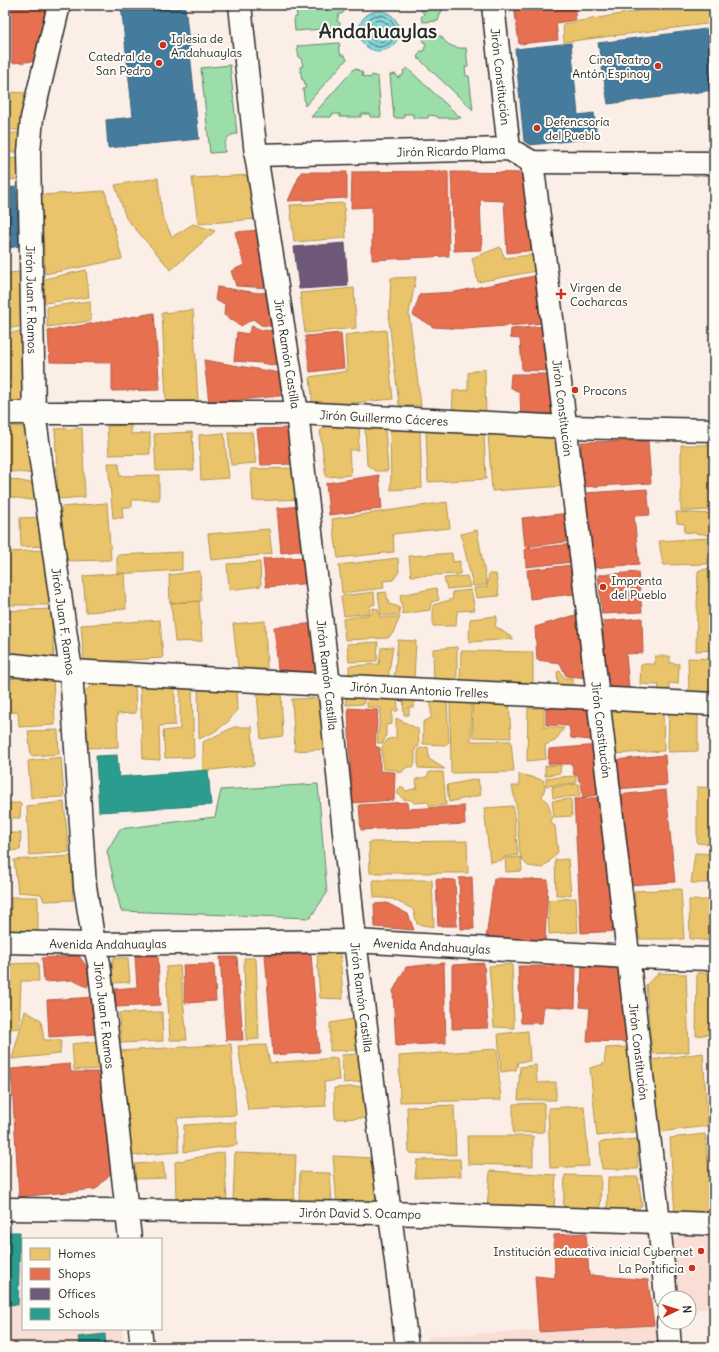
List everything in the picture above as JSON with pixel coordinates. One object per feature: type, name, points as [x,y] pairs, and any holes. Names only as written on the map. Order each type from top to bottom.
[{"type":"street","name":"Jirón Juan F. Ramos","points":[[59,5],[32,118],[29,152],[34,413],[71,671],[84,886],[94,944],[99,963],[130,1238]]},
{"type":"street","name":"Jirón Ramón Castilla","points":[[240,5],[256,155],[297,413],[329,686],[355,941],[407,1347]]},
{"type":"street","name":"Jirón Constitución","points":[[493,5],[509,149]]},
{"type":"street","name":"Jirón Ricardo Plama","points":[[256,155],[509,149],[532,162],[714,163]]},
{"type":"street","name":"Jirón Constitución","points":[[532,162],[599,698],[659,1222],[665,1290]]},
{"type":"street","name":"Jirón Guillermo Cáceres","points":[[5,413],[297,413],[566,427],[714,430]]},
{"type":"street","name":"Jirón Juan Antonio Trelles","points":[[5,666],[14,665],[71,671],[329,686],[714,704]]},
{"type":"street","name":"Avenida Andahuaylas","points":[[5,942],[94,944],[355,941],[628,957],[714,958]]},
{"type":"street","name":"Jirón David S. Ocampo","points":[[5,1209],[390,1213],[714,1224]]},
{"type":"street","points":[[140,1330],[142,1347]]},
{"type":"street","points":[[669,1330],[670,1347]]},
{"type":"shaded area","name":"La Pontificia","points":[[687,1231],[714,1233],[714,1309],[697,1309],[697,1290],[673,1290],[669,1243]]},
{"type":"shaded area","points":[[19,1266],[22,1266],[22,1330],[122,1330],[124,1347],[5,1347],[5,1305],[18,1305]]},
{"type":"shaded area","points":[[654,1325],[657,1327],[657,1330],[659,1330],[661,1347],[429,1347],[428,1336]]},
{"type":"green space","points":[[292,5],[339,5],[345,10],[342,14],[339,14],[337,21],[340,23],[339,28],[295,31],[294,18],[297,17],[296,9],[292,9]]},
{"type":"green space","points":[[414,5],[447,5],[441,12],[438,21],[423,22],[421,17],[424,14],[419,7],[416,9]]},
{"type":"green space","points":[[441,36],[445,42],[451,46],[466,48],[468,67],[465,67],[466,76],[469,76],[473,110],[417,57],[421,51],[424,51],[426,43],[423,42],[424,37]]},
{"type":"green space","points":[[339,43],[340,46],[338,47],[341,55],[344,55],[347,59],[305,106],[303,89],[306,88],[304,80],[302,80],[300,67],[303,66],[301,58],[299,58],[297,46]]},
{"type":"green space","points":[[230,65],[237,134],[228,137],[226,140],[225,152],[210,153],[201,68]]},
{"type":"green space","points":[[355,68],[363,73],[362,76],[370,78],[372,75],[378,77],[381,117],[370,117],[370,114],[361,114],[361,117],[340,117],[340,114],[332,114],[331,117],[311,117]]},
{"type":"green space","points":[[407,68],[461,118],[438,118],[437,116],[429,115],[428,118],[413,118],[413,114],[404,114],[404,118],[394,118],[390,75],[396,74],[398,78],[404,74],[403,71]]},
{"type":"green space","points":[[318,784],[327,893],[310,918],[121,911],[107,851],[120,829],[215,817],[221,790]]},
{"type":"water","points":[[379,11],[387,13],[393,17],[397,23],[399,31],[397,39],[393,45],[387,49],[379,51],[371,49],[365,45],[361,39],[359,31],[361,23],[365,17],[371,13]]},
{"type":"building: Homes","points":[[613,5],[643,5],[643,6],[614,11]]},
{"type":"building: Homes","points":[[650,5],[714,5],[714,23],[564,42],[563,24],[650,9]]},
{"type":"building: Homes","points":[[5,92],[29,93],[25,131],[5,129]]},
{"type":"building: Homes","points":[[714,115],[714,136],[709,137],[708,116]]},
{"type":"building: Homes","points":[[5,133],[21,133],[20,152],[5,152]]},
{"type":"building: Homes","points":[[24,158],[26,179],[5,180],[5,159]]},
{"type":"building: Homes","points":[[252,175],[256,219],[198,224],[192,178]]},
{"type":"building: Homes","points":[[158,178],[162,215],[172,237],[193,224],[215,231],[171,270],[126,218],[115,185]]},
{"type":"building: Homes","points":[[105,191],[122,259],[45,274],[41,195]]},
{"type":"building: Homes","points":[[344,203],[346,238],[294,242],[290,205]]},
{"type":"building: Homes","points":[[500,247],[505,258],[539,254],[541,270],[478,282],[472,258]]},
{"type":"building: Homes","points":[[86,270],[89,297],[45,303],[44,279]]},
{"type":"building: Homes","points":[[22,272],[24,326],[5,329],[5,273]]},
{"type":"building: Homes","points":[[416,277],[409,314],[421,406],[399,405],[389,321],[391,278]]},
{"type":"building: Homes","points":[[354,288],[356,328],[305,333],[300,293]]},
{"type":"building: Homes","points":[[90,301],[91,321],[47,327],[47,307]]},
{"type":"building: Homes","points":[[193,310],[198,401],[166,402],[162,313]]},
{"type":"building: Homes","points":[[386,330],[393,399],[313,407],[310,377],[347,371],[345,335]]},
{"type":"building: Homes","points":[[26,331],[26,402],[5,405],[5,333]]},
{"type":"building: Homes","points":[[485,368],[486,420],[452,419],[453,391],[468,390],[468,373]]},
{"type":"building: Homes","points":[[330,424],[360,426],[358,450],[349,450],[351,475],[326,477],[320,431]]},
{"type":"building: Homes","points":[[131,425],[131,434],[150,433],[150,454],[109,455],[107,426]]},
{"type":"building: Homes","points":[[5,426],[28,427],[36,474],[5,471]]},
{"type":"building: Homes","points":[[365,427],[385,427],[388,471],[375,471],[367,465]]},
{"type":"building: Homes","points":[[82,428],[85,497],[58,499],[55,429]]},
{"type":"building: Homes","points":[[390,430],[420,430],[422,488],[391,490]]},
{"type":"building: Homes","points":[[426,431],[484,433],[486,479],[428,482]]},
{"type":"building: Homes","points":[[192,432],[194,470],[156,471],[154,434]]},
{"type":"building: Homes","points":[[228,432],[252,432],[256,463],[231,465]]},
{"type":"building: Homes","points":[[224,433],[229,478],[201,480],[199,435]]},
{"type":"building: Homes","points":[[561,433],[565,486],[492,491],[488,434]]},
{"type":"building: Homes","points":[[681,445],[714,445],[714,510],[681,511]]},
{"type":"building: Homes","points":[[108,463],[119,463],[120,476],[159,475],[159,500],[132,500],[132,507],[122,507],[123,518],[113,518]]},
{"type":"building: Homes","points":[[298,468],[302,499],[253,501],[251,469]]},
{"type":"building: Homes","points":[[5,478],[36,484],[37,501],[5,496]]},
{"type":"building: Homes","points":[[447,502],[450,528],[393,534],[394,552],[338,558],[332,519]]},
{"type":"building: Homes","points":[[107,503],[111,560],[64,561],[61,507]]},
{"type":"building: Homes","points":[[676,512],[714,514],[712,535],[684,532],[685,524],[677,523]]},
{"type":"building: Homes","points":[[44,517],[46,546],[21,547],[20,518]]},
{"type":"building: Homes","points":[[269,529],[272,554],[211,560],[208,534]]},
{"type":"building: Homes","points":[[477,530],[487,585],[473,586],[461,534]]},
{"type":"building: Homes","points":[[707,538],[708,564],[663,565],[659,541]]},
{"type":"building: Homes","points":[[711,542],[714,542],[714,563],[711,562]]},
{"type":"building: Homes","points":[[47,550],[51,605],[5,605],[5,552]]},
{"type":"building: Homes","points":[[182,552],[182,570],[117,574],[117,555]]},
{"type":"building: Homes","points":[[452,553],[453,562],[460,561],[460,574],[411,576],[409,556]]},
{"type":"building: Homes","points":[[398,558],[399,572],[393,580],[383,581],[384,588],[342,593],[339,565]]},
{"type":"building: Homes","points":[[260,562],[261,586],[229,590],[227,564]]},
{"type":"building: Homes","points":[[714,567],[714,650],[696,651],[698,571]]},
{"type":"building: Homes","points":[[200,571],[201,601],[170,603],[169,575]]},
{"type":"building: Homes","points":[[124,573],[126,609],[86,612],[83,576]]},
{"type":"building: Homes","points":[[489,574],[496,574],[499,596],[476,598],[474,588],[487,587]]},
{"type":"building: Homes","points":[[467,576],[470,587],[447,589],[444,578]]},
{"type":"building: Homes","points":[[436,588],[439,600],[431,602],[430,610],[403,614],[400,595]]},
{"type":"building: Homes","points":[[471,590],[475,610],[457,611],[456,626],[433,626],[433,605],[453,599],[452,592]]},
{"type":"building: Homes","points":[[374,592],[375,604],[370,606],[370,613],[344,616],[341,596]]},
{"type":"building: Homes","points":[[386,592],[389,604],[399,607],[400,615],[381,615],[378,593]]},
{"type":"building: Homes","points":[[199,601],[202,641],[175,642],[171,603]]},
{"type":"building: Homes","points":[[373,608],[378,609],[380,617],[400,617],[393,633],[388,638],[345,640],[343,619],[372,614]]},
{"type":"building: Homes","points":[[51,609],[54,658],[5,658],[5,611]]},
{"type":"building: Homes","points":[[497,616],[495,626],[514,639],[469,642],[470,619]]},
{"type":"building: Homes","points":[[160,620],[163,658],[84,663],[81,625]]},
{"type":"building: Homes","points":[[265,621],[267,669],[238,668],[233,624]]},
{"type":"building: Homes","points":[[398,640],[416,641],[414,678],[394,682]]},
{"type":"building: Homes","points":[[378,642],[377,661],[349,662],[347,644]]},
{"type":"building: Homes","points":[[393,647],[388,678],[349,681],[349,666],[379,664],[381,648]]},
{"type":"building: Homes","points":[[457,647],[457,688],[434,686],[433,649]]},
{"type":"building: Homes","points":[[461,651],[533,652],[533,685],[460,684]]},
{"type":"building: Homes","points":[[655,656],[670,656],[670,663],[679,664],[678,684],[669,683],[669,692],[658,692],[659,685],[640,684],[641,664],[655,664]]},
{"type":"building: Homes","points":[[688,658],[712,659],[714,694],[689,693]]},
{"type":"building: Homes","points":[[560,671],[564,678],[573,678],[574,694],[559,693],[557,672]]},
{"type":"building: Homes","points":[[53,675],[55,725],[19,727],[18,712],[5,713],[5,679]]},
{"type":"building: Homes","points":[[96,680],[135,684],[136,713],[117,714],[118,747],[86,748],[82,695]]},
{"type":"building: Homes","points":[[175,685],[175,725],[159,726],[160,760],[143,759],[140,686]]},
{"type":"building: Homes","points":[[192,686],[194,757],[165,758],[163,731],[180,729],[180,687]]},
{"type":"building: Homes","points":[[198,687],[236,688],[237,710],[229,721],[214,732],[199,739]]},
{"type":"building: Homes","points":[[345,690],[364,691],[364,704],[346,705]]},
{"type":"building: Homes","points":[[281,692],[283,736],[261,739],[257,694]]},
{"type":"building: Homes","points":[[368,692],[397,692],[398,711],[392,711],[392,724],[386,725],[386,736],[383,743],[377,743],[381,708],[367,707]]},
{"type":"building: Homes","points":[[403,693],[415,693],[414,707],[409,707],[409,715],[404,715]]},
{"type":"building: Homes","points":[[325,698],[329,749],[295,751],[292,699]]},
{"type":"building: Homes","points":[[472,698],[509,699],[511,738],[473,737]]},
{"type":"building: Homes","points":[[450,699],[471,699],[471,741],[511,741],[514,772],[451,773]]},
{"type":"building: Homes","points":[[431,701],[447,701],[449,742],[445,745],[423,744],[423,722],[431,718]]},
{"type":"building: Homes","points":[[608,706],[663,710],[664,751],[612,754]]},
{"type":"building: Homes","points":[[669,707],[698,708],[698,751],[668,752]]},
{"type":"building: Homes","points":[[528,708],[544,708],[544,727],[564,728],[555,741],[545,745],[546,759],[527,761]]},
{"type":"building: Homes","points":[[396,718],[418,729],[419,746],[415,749],[415,763],[413,767],[407,767],[402,772],[398,773],[397,770],[383,769],[382,747],[388,739],[396,738]]},
{"type":"building: Homes","points":[[234,727],[252,727],[254,765],[203,771],[203,742]]},
{"type":"building: Homes","points":[[58,730],[59,754],[31,756],[28,731]]},
{"type":"building: Homes","points":[[428,747],[429,759],[445,769],[418,768],[418,749]]},
{"type":"building: Homes","points":[[61,757],[64,797],[31,798],[28,761]]},
{"type":"building: Homes","points":[[561,765],[560,773],[545,776],[545,766]]},
{"type":"building: Homes","points":[[429,772],[443,772],[446,805],[430,806],[428,802],[414,803],[412,800],[403,799],[397,793],[401,786],[406,791],[417,788],[416,779],[427,777]]},
{"type":"building: Homes","points":[[519,774],[543,780],[545,788],[542,797],[548,803],[552,817],[551,823],[555,826],[558,852],[542,868],[528,866],[523,861],[520,853],[516,805],[512,786],[519,786]]},
{"type":"building: Homes","points":[[576,776],[576,783],[546,786],[546,778]]},
{"type":"building: Homes","points":[[478,779],[481,795],[449,802],[447,785]]},
{"type":"building: Homes","points":[[579,784],[580,796],[553,798],[552,787]]},
{"type":"building: Homes","points":[[697,787],[714,788],[714,844],[697,843]]},
{"type":"building: Homes","points":[[571,799],[572,816],[554,817],[552,801]]},
{"type":"building: Homes","points":[[64,802],[69,852],[29,855],[27,806]]},
{"type":"building: Homes","points":[[5,803],[21,803],[20,818],[7,818],[6,833],[21,833],[20,850],[5,851]]},
{"type":"building: Homes","points":[[513,806],[518,855],[504,857],[503,860],[490,862],[484,808]]},
{"type":"building: Homes","points":[[467,841],[468,873],[370,873],[369,842]]},
{"type":"building: Homes","points":[[695,853],[714,854],[714,875],[709,874],[709,883],[691,883]]},
{"type":"building: Homes","points":[[71,856],[73,900],[44,901],[41,894],[18,892],[14,860]]},
{"type":"building: Homes","points":[[521,857],[522,871],[506,872],[505,858]]},
{"type":"building: Homes","points":[[5,858],[7,858],[5,922]]},
{"type":"building: Homes","points":[[568,859],[571,895],[556,895],[555,860]]},
{"type":"building: Homes","points":[[373,880],[432,880],[434,927],[417,924],[413,909],[392,899],[374,897]]},
{"type":"building: Homes","points":[[681,889],[684,939],[639,939],[634,891]]},
{"type":"building: Homes","points":[[712,892],[714,892],[714,941],[690,939],[689,900],[710,900]]},
{"type":"building: Homes","points":[[11,897],[38,897],[38,932],[10,932]]},
{"type":"building: Homes","points":[[576,898],[578,932],[549,934],[548,900]]},
{"type":"building: Homes","points":[[340,953],[343,999],[320,998],[317,955]]},
{"type":"building: Homes","points":[[113,958],[128,958],[130,982],[112,983]]},
{"type":"building: Homes","points":[[244,958],[256,958],[259,1039],[246,1040]]},
{"type":"building: Homes","points":[[38,963],[39,981],[21,981],[19,1028],[5,1030],[5,964]]},
{"type":"building: Homes","points":[[512,964],[514,1028],[494,1027],[489,966]]},
{"type":"building: Homes","points":[[180,966],[187,1040],[170,1040],[166,967]]},
{"type":"building: Homes","points":[[659,973],[686,974],[689,1052],[652,1054],[646,985]]},
{"type":"building: Homes","points":[[697,973],[714,973],[714,1049],[710,1049],[710,1034],[696,1036]]},
{"type":"building: Homes","points":[[25,1011],[41,1020],[44,1040],[61,1040],[60,1054],[12,1059]]},
{"type":"building: Homes","points":[[162,1012],[163,1041],[121,1043],[119,1013]]},
{"type":"building: Homes","points":[[359,1018],[361,1050],[330,1051],[330,1023]]},
{"type":"building: Homes","points":[[528,1031],[530,1061],[518,1062],[516,1070],[501,1072],[498,1034]]},
{"type":"building: Homes","points":[[100,1041],[102,1069],[74,1070],[72,1044]]},
{"type":"building: Homes","points":[[231,1044],[236,1115],[177,1118],[179,1152],[129,1156],[120,1051]]},
{"type":"building: Homes","points":[[266,1045],[270,1063],[337,1058],[339,1080],[324,1082],[326,1106],[248,1110],[238,1046]]},
{"type":"building: Homes","points":[[628,1047],[635,1132],[597,1136],[590,1068],[604,1064],[606,1048]]},
{"type":"building: Homes","points":[[497,1049],[501,1100],[400,1102],[399,1056]]},
{"type":"building: Homes","points":[[703,1053],[708,1126],[659,1132],[650,1060]]},
{"type":"building: Homes","points":[[361,1054],[365,1081],[344,1083],[341,1055]]},
{"type":"building: Homes","points":[[536,1065],[537,1083],[556,1082],[556,1100],[518,1100],[520,1067]]},
{"type":"building: Homes","points":[[364,1086],[370,1118],[335,1119],[334,1088]]},
{"type":"building: Homes","points":[[710,1088],[714,1088],[714,1128]]},
{"type":"building: Homes","points":[[544,1103],[544,1132],[513,1133],[513,1104]]},
{"type":"building: Homes","points":[[454,1105],[456,1155],[409,1153],[407,1107]]},
{"type":"building: Homes","points":[[584,1106],[589,1166],[550,1168],[548,1108]]},
{"type":"building: Homes","points":[[236,1122],[237,1145],[184,1152],[184,1125]]},
{"type":"building: Homes","points":[[705,1134],[713,1213],[675,1215],[670,1138]]},
{"type":"building: Homes","points":[[467,1136],[533,1136],[533,1166],[468,1164]]},
{"type":"building: Homes","points":[[637,1139],[638,1169],[602,1169],[600,1142]]},
{"type":"building: Homes","points":[[224,1152],[227,1202],[176,1201],[175,1162]]},
{"type":"building: Homes","points":[[235,1153],[296,1155],[294,1204],[233,1201]]},
{"type":"building: Homes","points":[[333,1156],[375,1158],[381,1207],[337,1206]]},
{"type":"building: Homes","points":[[460,1159],[461,1176],[415,1178],[417,1160]]},
{"type":"building: Homes","points":[[163,1162],[165,1178],[135,1179],[135,1164]]},
{"type":"building: Homes","points":[[490,1171],[556,1175],[554,1210],[487,1209]]},
{"type":"building: Homes","points":[[300,1172],[330,1173],[332,1202],[299,1201]]},
{"type":"building: Homes","points":[[565,1175],[601,1176],[600,1215],[563,1213]]},
{"type":"building: Homes","points":[[608,1177],[638,1177],[642,1205],[633,1214],[607,1213]]},
{"type":"building: Shops","points":[[12,5],[48,5],[38,61],[12,63]]},
{"type":"building: Shops","points":[[514,5],[574,5],[576,20],[556,23],[558,40],[519,44]]},
{"type":"building: Shops","points":[[448,171],[449,256],[372,260],[372,207],[351,208],[352,172]]},
{"type":"building: Shops","points":[[301,172],[347,172],[347,198],[288,201]]},
{"type":"building: Shops","points":[[451,172],[529,173],[537,250],[507,253],[504,201],[480,200],[482,250],[454,251]]},
{"type":"building: Shops","points":[[260,230],[271,288],[236,286],[231,271],[244,265],[235,232]]},
{"type":"building: Shops","points":[[539,275],[546,323],[465,329],[433,327],[413,315],[420,294],[455,292]]},
{"type":"building: Shops","points":[[217,287],[259,293],[270,292],[277,327],[261,325],[253,319],[241,326],[224,315],[225,304],[215,300]]},
{"type":"building: Shops","points":[[154,313],[160,390],[112,391],[112,363],[50,362],[48,331]]},
{"type":"building: Shops","points":[[252,326],[262,330],[279,331],[284,367],[261,363],[234,361],[237,332],[248,334]]},
{"type":"building: Shops","points":[[546,326],[555,371],[522,370],[520,339],[510,338],[511,329]]},
{"type":"building: Shops","points":[[341,333],[344,368],[310,372],[305,336]]},
{"type":"building: Shops","points":[[204,360],[286,374],[289,395],[209,403]]},
{"type":"building: Shops","points":[[511,374],[556,374],[563,423],[521,421],[520,393],[510,387]]},
{"type":"building: Shops","points":[[291,428],[297,464],[261,465],[257,429]]},
{"type":"building: Shops","points":[[648,441],[651,483],[581,487],[581,442]]},
{"type":"building: Shops","points":[[379,475],[382,509],[329,515],[326,483]]},
{"type":"building: Shops","points":[[647,489],[650,515],[634,516],[639,564],[593,568],[585,493]]},
{"type":"building: Shops","points":[[302,506],[308,550],[281,553],[277,508]]},
{"type":"building: Shops","points":[[570,513],[573,541],[525,547],[522,518]]},
{"type":"building: Shops","points":[[572,544],[573,562],[526,567],[525,549]]},
{"type":"building: Shops","points":[[309,557],[313,583],[266,587],[263,559]]},
{"type":"building: Shops","points":[[572,565],[574,594],[530,599],[527,570]]},
{"type":"building: Shops","points":[[638,572],[642,612],[602,614],[598,575]]},
{"type":"building: Shops","points":[[582,613],[591,678],[566,676],[560,663],[537,660],[535,627]]},
{"type":"building: Shops","points":[[642,618],[643,653],[626,654],[629,688],[606,688],[603,621]]},
{"type":"building: Shops","points":[[317,623],[321,662],[315,672],[278,670],[274,627]]},
{"type":"building: Shops","points":[[546,701],[593,702],[600,741],[571,738],[569,726],[546,725]]},
{"type":"building: Shops","points":[[348,708],[378,710],[375,746],[380,748],[380,771],[395,772],[394,800],[352,803]]},
{"type":"building: Shops","points":[[600,745],[606,794],[583,797],[581,782],[579,781],[578,775],[574,775],[572,764],[548,764],[549,749]]},
{"type":"building: Shops","points":[[665,755],[667,785],[616,789],[614,760]]},
{"type":"building: Shops","points":[[666,790],[675,882],[629,885],[617,795]]},
{"type":"building: Shops","points":[[608,797],[621,931],[581,933],[574,799]]},
{"type":"building: Shops","points":[[407,802],[408,809],[464,806],[465,824],[361,830],[359,805]]},
{"type":"building: Shops","points":[[472,877],[474,929],[461,929],[459,878]]},
{"type":"building: Shops","points":[[494,878],[548,880],[545,941],[486,938]]},
{"type":"building: Shops","points":[[436,879],[455,880],[457,926],[438,926]]},
{"type":"building: Shops","points":[[387,903],[408,914],[414,930],[375,927],[374,904]]},
{"type":"building: Shops","points":[[311,954],[319,1052],[273,1055],[265,955]]},
{"type":"building: Shops","points":[[158,955],[160,1005],[116,1007],[115,989],[137,987],[135,956]]},
{"type":"building: Shops","points":[[79,956],[93,975],[87,987],[72,980],[44,982],[42,958]]},
{"type":"building: Shops","points":[[220,957],[237,957],[243,1040],[226,1040]]},
{"type":"building: Shops","points":[[444,963],[446,1043],[396,1046],[393,991],[406,967]]},
{"type":"building: Shops","points":[[484,963],[488,1028],[452,1029],[452,965]]},
{"type":"building: Shops","points":[[214,964],[216,1001],[185,1003],[183,965]]},
{"type":"building: Shops","points":[[518,966],[576,966],[575,1008],[544,1006],[542,1023],[521,1023]]},
{"type":"building: Shops","points":[[582,966],[625,966],[630,1042],[587,1041],[590,1008],[580,1007]]},
{"type":"building: Shops","points":[[95,997],[98,1034],[49,1037],[47,1000]]},
{"type":"building: Shops","points":[[70,1064],[71,1072],[103,1072],[112,1172],[96,1189],[19,1197],[11,1069]]},
{"type":"building: Shops","points":[[586,1233],[589,1275],[648,1280],[654,1325],[539,1332],[535,1276],[555,1278],[554,1235]]},
{"type":"building: Offices","points":[[345,243],[348,286],[299,289],[294,247]]},
{"type":"building: Schools","points":[[117,755],[119,777],[208,770],[211,805],[99,812],[96,756]]},
{"type":"building: Schools","points":[[5,1232],[20,1232],[18,1305],[5,1304]]},
{"type":"building: Schools","points":[[105,1334],[106,1347],[80,1347],[78,1337]]},
{"type":"building: Public","name":"Catedral de San Pedro","points":[[121,5],[185,5],[199,139],[108,148],[106,120],[133,117]]},
{"type":"building: Public","name":"Cine Teatro Antón Espinoy","points":[[714,28],[714,90],[608,104],[598,43]]},
{"type":"building: Public","points":[[571,43],[578,115],[594,113],[597,138],[530,145],[524,141],[515,49]]},
{"type":"building: Public","points":[[16,187],[19,246],[5,249],[5,188]]},
{"type":"place","name":"Iglesia de Andahuaylas","points":[[163,45]]},
{"type":"place","name":"Catedral de San Pedro","points":[[159,63]]},
{"type":"place","name":"Cine Teatro Antón Espinoy","points":[[658,66]]},
{"type":"place","name":"Defencsoría del Pueblo","points":[[537,128]]},
{"type":"place","name":"Virgen de Cocharcas","points":[[561,294]]},
{"type":"place","name":"Procons","points":[[575,390]]},
{"type":"place","name":"Imprenta del Pueblo","points":[[603,587]]},
{"type":"place","name":"Institución educativa inicial Cybernet","points":[[701,1251]]},
{"type":"place","name":"La Pontificia","points":[[692,1268]]},
{"type":"district","name":"Andahuaylas","points":[[378,30]]}]
